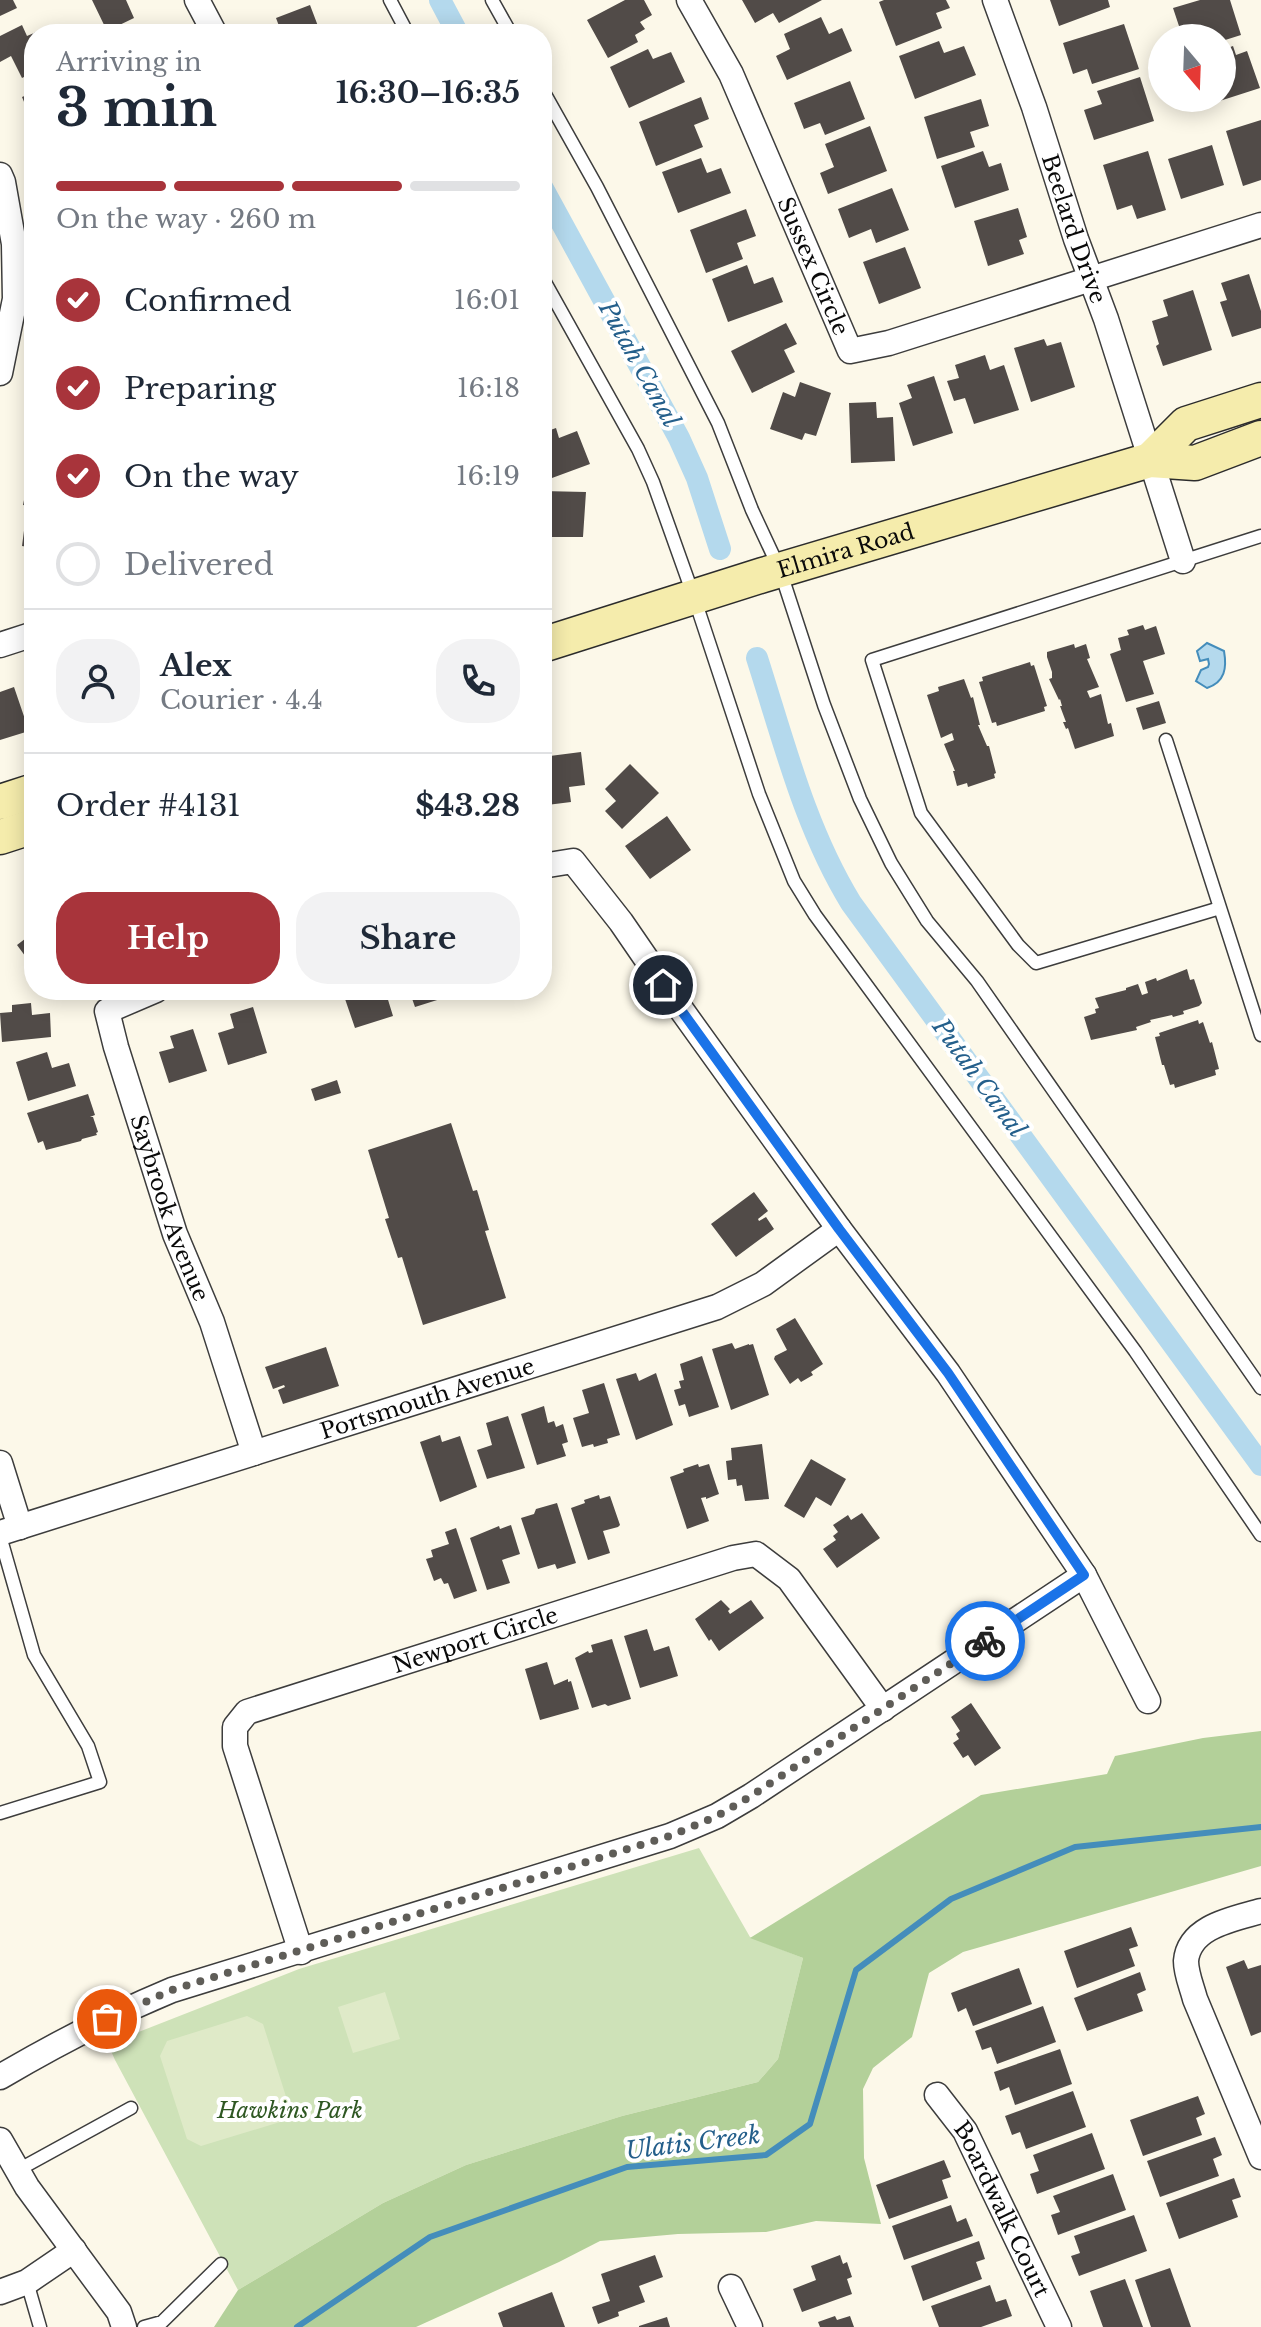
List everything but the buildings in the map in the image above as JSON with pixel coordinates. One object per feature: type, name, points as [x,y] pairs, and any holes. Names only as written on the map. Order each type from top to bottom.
[{"type":"main road","name":"Elmira Road","points":[[1150,460],[1186,424],[1261,400]]},
{"type":"main road","name":"Elmira Road","points":[[552,642],[780,570],[1150,460],[1195,463],[1261,438]]},
{"type":"main road","points":[[0,802],[24,794]]},
{"type":"main road","points":[[0,837],[24,829]]},
{"type":"street","points":[[197,0],[210,24]]},
{"type":"street","name":"Sussex Circle","points":[[689,0],[731,74],[850,351],[889,343],[1090,280]]},
{"type":"street","name":"Beelard Drive","points":[[995,0],[1106,319],[1183,561]]},
{"type":"street","points":[[0,175],[14,244],[15,299],[0,373]]},
{"type":"street","points":[[1090,280],[1261,225]]},
{"type":"street","points":[[0,645],[24,637]]},
{"type":"street","points":[[552,864],[573,861],[621,922],[839,1229],[948,1373],[1084,1575],[1148,1701]]},
{"type":"street","name":"Saybrook Avenue","points":[[133,1000],[107,1011],[116,1047],[175,1234],[212,1322],[254,1453]]},
{"type":"street","name":"Portsmouth Avenue","points":[[7,1532],[717,1307],[763,1284],[839,1229]]},
{"type":"street","points":[[0,1463],[7,1532]]},
{"type":"street","name":"Newport Circle","points":[[301,1952],[235,1746],[235,1727],[247,1712],[733,1558],[756,1554],[789,1579],[883,1709]]},
{"type":"street","points":[[0,2077],[65,2039],[172,1990],[670,1836],[717,1816],[1084,1575]]},
{"type":"street","points":[[1261,1911],[1203,1932],[1191,1947],[1186,1961],[1195,1999],[1261,2157]]},
{"type":"street","name":"Boardwalk Court","points":[[937,2095],[965,2131],[1059,2327]]},
{"type":"street","points":[[0,2140],[35,2198],[119,2312],[124,2327]]},
{"type":"street","points":[[0,2292],[27,2282],[74,2250]]},
{"type":"street","points":[[731,2287],[750,2327]]},
{"type":"lane","points":[[390,0],[403,24]]},
{"type":"lane","points":[[492,0],[505,24]]},
{"type":"lane","points":[[552,107],[597,187],[718,423],[752,510],[780,570],[824,705],[860,799],[891,863],[927,921],[977,981],[1261,1388]]},
{"type":"lane","points":[[552,295],[638,449],[665,514],[759,794],[794,881],[1135,1351],[1261,1535]]},
{"type":"lane","points":[[1220,908],[1036,963],[1018,945],[921,813],[872,660],[1261,536]]},
{"type":"lane","points":[[1166,740],[1220,908],[1256,1003],[1261,1035]]},
{"type":"lane","points":[[0,1813],[100,1782],[88,1746],[34,1655],[5,1578],[7,1532]]},
{"type":"lane","points":[[18,2170],[131,2108]]},
{"type":"lane","points":[[144,2327],[162,2322],[221,2264]]},
{"type":"lane","points":[[27,2282],[40,2327]]},
{"type":"green space","points":[[1261,1731],[1261,1866],[963,1952],[929,1973],[912,2037],[873,2068],[863,2089],[864,2158],[881,2224],[816,2221],[766,2232],[678,2234],[600,2241],[416,2327],[214,2327],[238,2290],[383,2203],[466,2165],[622,2116],[758,2082],[778,2059],[803,1958],[750,1938],[981,1795],[1107,1774],[1115,1756],[1203,1738]]},
{"type":"green space","name":"Hawkins Park","points":[[699,1848],[750,1937],[803,1958],[778,2059],[758,2082],[622,2116],[466,2165],[383,2203],[238,2290],[108,2044],[299,1969]]},
{"type":"green space","points":[[385,1992],[400,2039],[353,2053],[338,2007]]},
{"type":"green space","points":[[247,2016],[263,2024],[289,2106],[280,2122],[201,2146],[187,2139],[160,2056],[167,2041]]},
{"type":"water","points":[[1207,643],[1224,651],[1225,663],[1221,678],[1207,688],[1196,681],[1201,670],[1209,664],[1208,659],[1200,661],[1197,651]]},
{"type":"waterway","name":"Putah Canal","points":[[440,0],[453,24]]},
{"type":"waterway","name":"Putah Canal","points":[[552,205],[679,438],[697,478],[720,549]]},
{"type":"waterway","name":"Putah Canal","points":[[757,658],[808,815],[851,903],[1261,1465]]},
{"type":"waterway","name":"Ulatis Creek","points":[[297,2327],[430,2237],[627,2167],[766,2155],[810,2124],[856,1970],[951,1899],[1075,1847],[1261,1827]]},
{"type":"way so far","points":[[107,2019],[172,1990],[670,1836],[717,1816],[811,1758],[985,1641]]},
{"type":"route","points":[[663,985],[839,1229],[948,1373],[1084,1575],[985,1641]]}]
